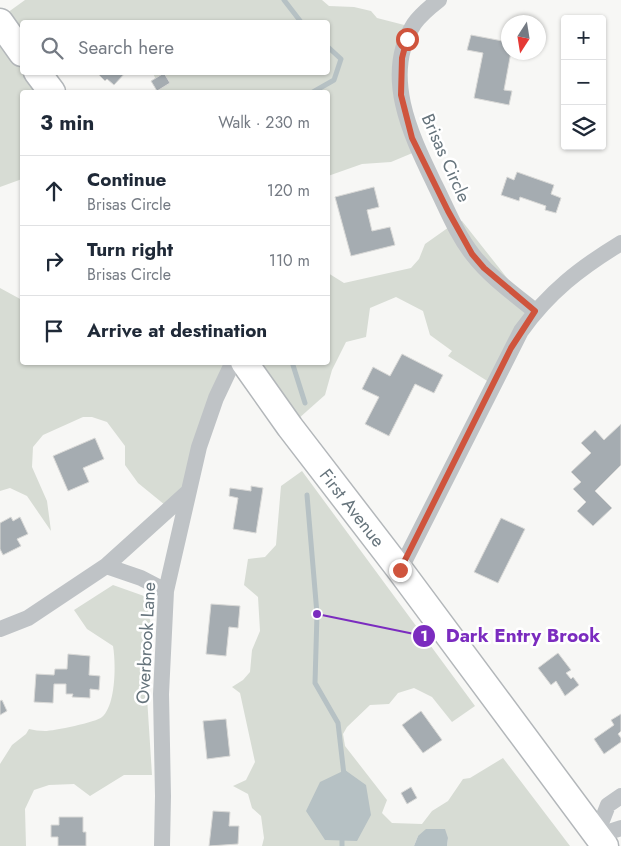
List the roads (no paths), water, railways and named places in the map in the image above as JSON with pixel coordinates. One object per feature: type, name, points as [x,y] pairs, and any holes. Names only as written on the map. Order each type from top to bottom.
[{"type":"main road","points":[[0,22],[20,50]]},
{"type":"main road","points":[[39,75],[50,90]]},
{"type":"main road","name":"First Avenue","points":[[246,365],[290,427],[400,570],[601,841]]},
{"type":"street","name":"Brisas Circle","points":[[439,0],[415,24],[407,39],[400,75],[405,115],[416,146],[448,211],[472,254],[484,268],[535,311]]},
{"type":"street","points":[[400,570],[511,348],[535,311],[550,294],[567,280],[621,242]]},
{"type":"street","name":"Overbrook Lane","points":[[162,846],[161,694],[166,592],[199,447],[216,398],[232,365]]},
{"type":"street","points":[[0,629],[28,618],[106,566],[188,492]]},
{"type":"street","points":[[106,566],[141,578],[166,592]]},
{"type":"street","points":[[601,841],[608,805],[621,796]]},
{"type":"street","points":[[601,841],[621,828]]},
{"type":"waterway","points":[[284,0],[299,20]]},
{"type":"waterway","points":[[316,90],[334,80],[341,59],[330,49]]},
{"type":"waterway","points":[[293,365],[305,403]]},
{"type":"waterway","points":[[307,495],[317,614],[315,683],[338,723],[344,775]]},
{"type":"waterway","points":[[342,836],[342,846]]},
{"type":"place","name":"Dark Entry Brook","points":[[317,614]]}]
